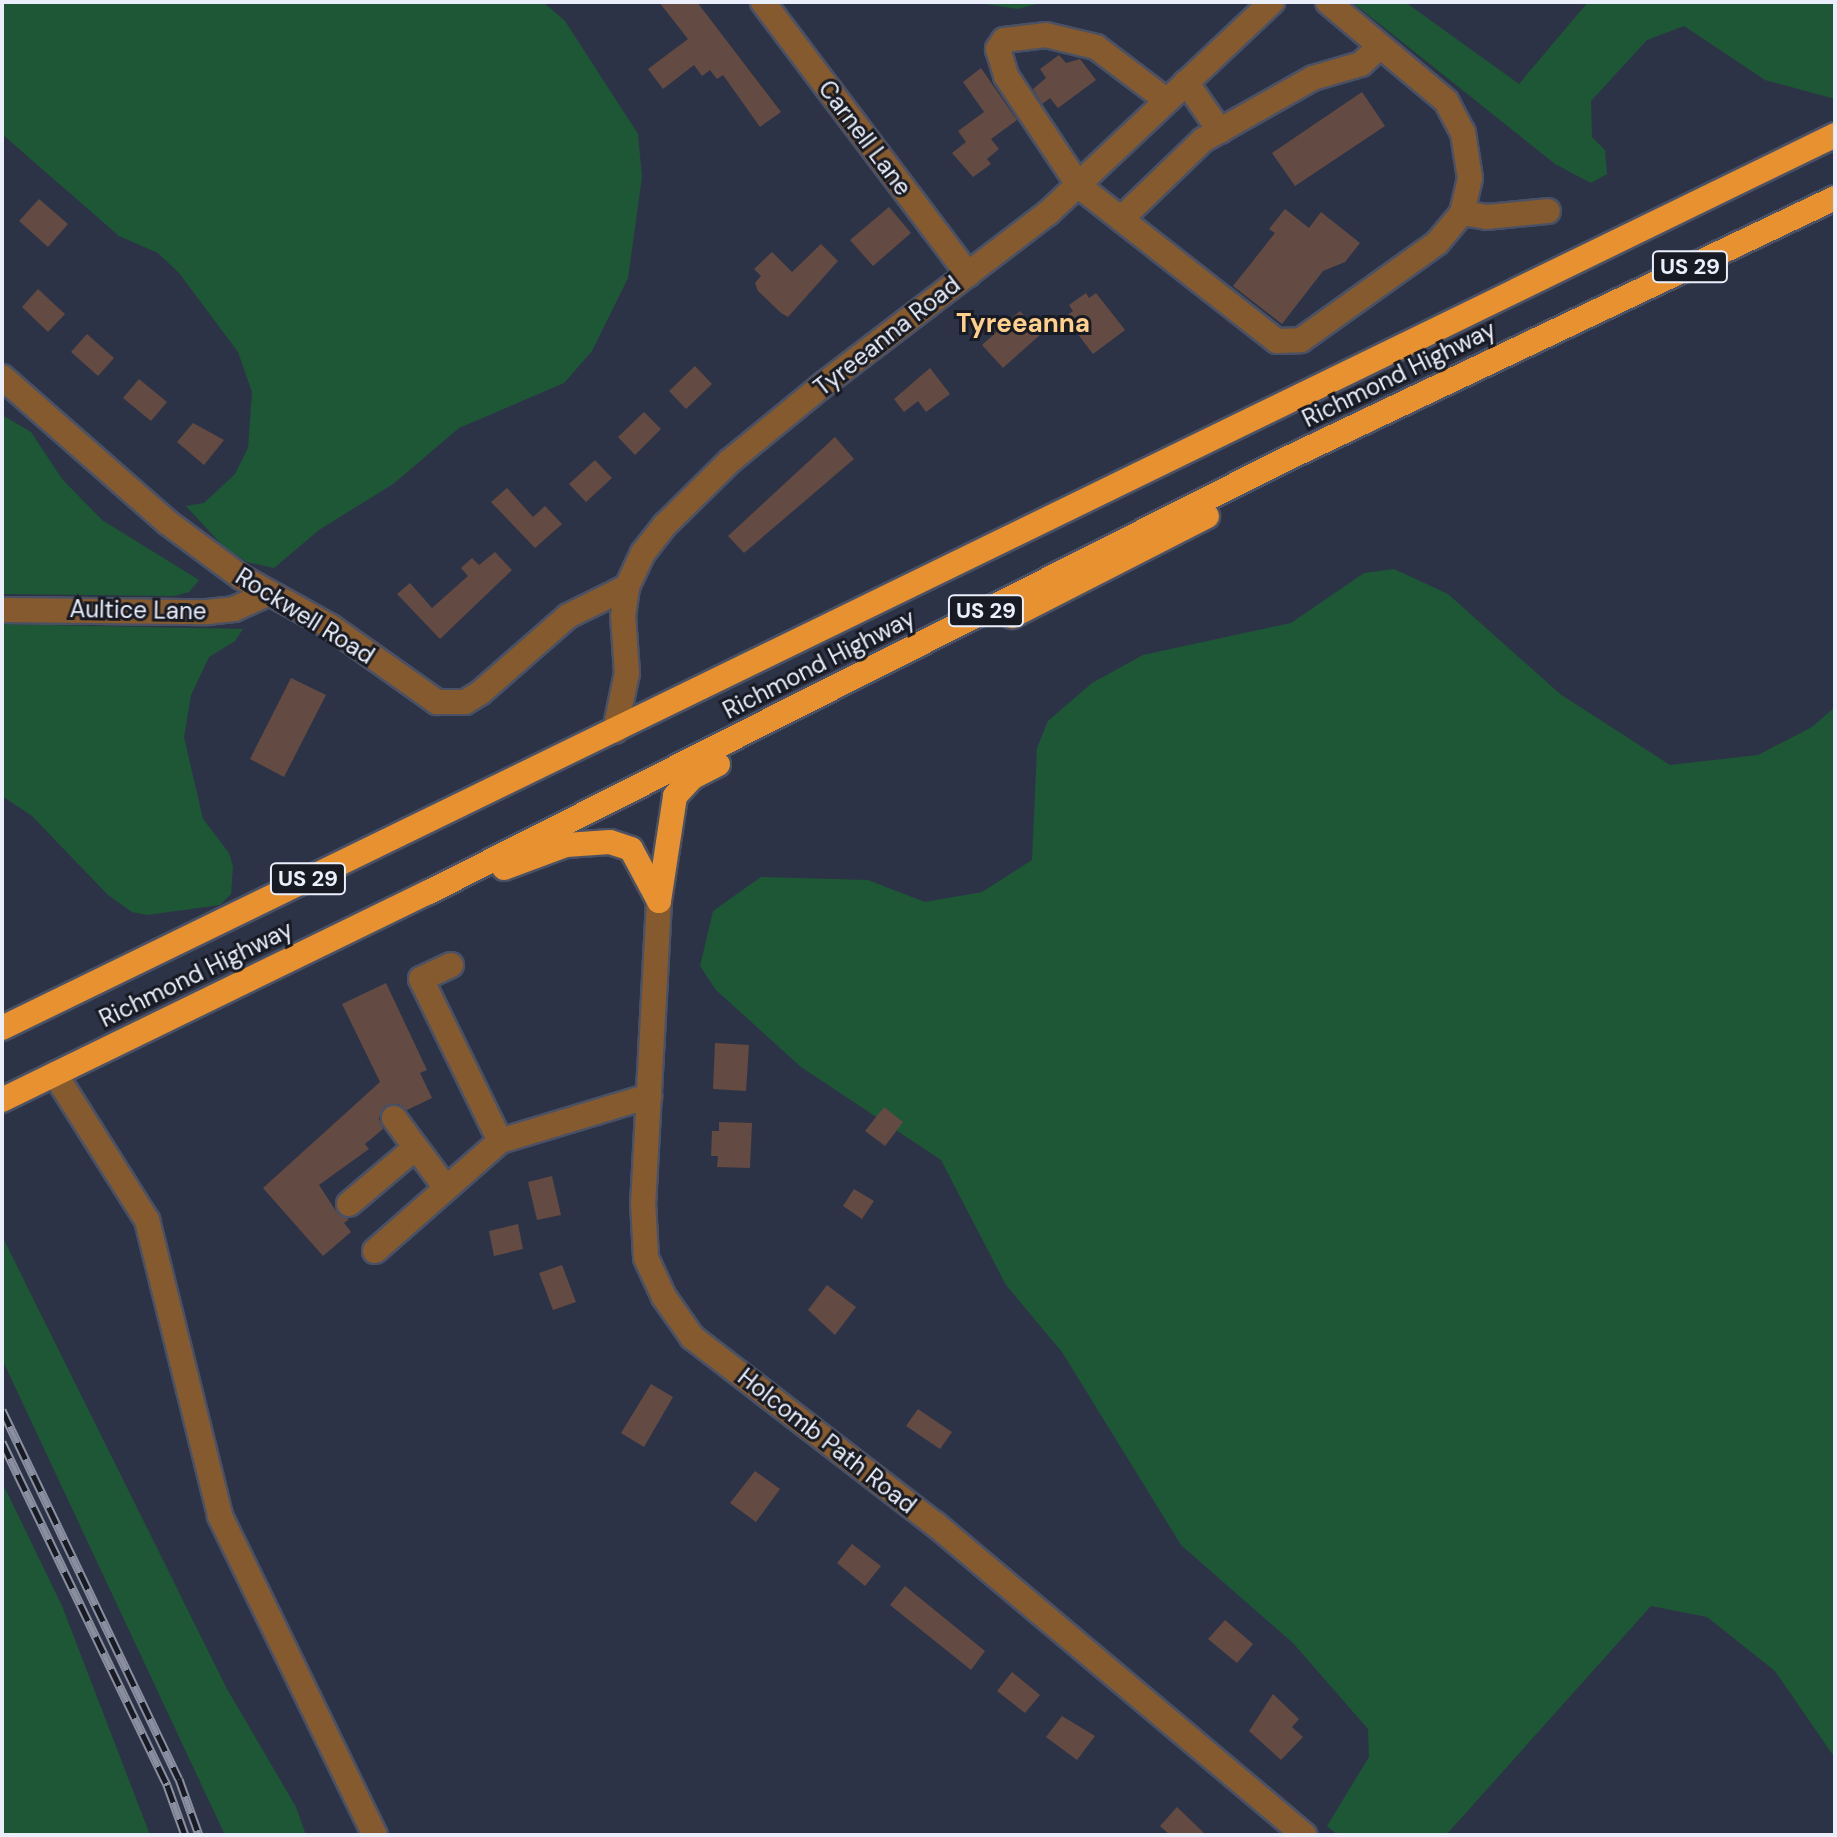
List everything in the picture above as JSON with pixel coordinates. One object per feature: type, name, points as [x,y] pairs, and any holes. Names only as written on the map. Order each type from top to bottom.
[{"type":"highway","name":"Richmond Highway","points":[[2,1028],[1835,135]]},
{"type":"highway","name":"Richmond Highway","points":[[2,1100],[429,892],[1404,403],[1835,198]]},
{"type":"highway","points":[[659,901],[670,806],[693,777],[1166,540],[1404,403]]},
{"type":"highway","points":[[429,892],[587,841],[631,849],[659,901]]},
{"type":"street","name":"Carnell Lane","points":[[763,2],[968,274]]},
{"type":"street","name":"Tyreeanna Road","points":[[615,731],[627,673],[623,616],[627,587],[652,539],[698,491],[824,384],[1079,186],[1272,2]]},
{"type":"street","points":[[1166,100],[1096,47],[1046,35],[1004,40],[998,49],[1006,76],[1079,186],[1277,341],[1289,344],[1412,265],[1462,213],[1470,178],[1463,133],[1446,101],[1328,2]]},
{"type":"street","points":[[1121,219],[1203,140],[1313,78],[1361,64],[1380,46]]},
{"type":"street","points":[[1186,82],[1220,131]]},
{"type":"street","points":[[1462,213],[1487,217],[1548,211]]},
{"type":"street","name":"Rockwell Road","points":[[2,377],[167,522],[270,593],[342,634],[422,695],[451,704],[480,693],[568,616],[627,587]]},
{"type":"street","name":"Aultice Lane","points":[[2,610],[207,612],[234,609],[270,593]]},
{"type":"street","name":"Holcomb Path Road","points":[[659,901],[649,1096],[646,1258],[664,1297],[692,1337],[935,1524],[1304,1835]]},
{"type":"street","points":[[451,965],[421,979],[500,1141]]},
{"type":"street","points":[[55,1074],[147,1220],[220,1516],[375,1835]]},
{"type":"street","points":[[375,1251],[500,1141],[649,1096]]},
{"type":"street","points":[[394,1118],[446,1188]]},
{"type":"street","points":[[349,1204],[415,1148]]},
{"type":"green space","points":[[2,2],[543,2],[565,21],[638,134],[642,177],[628,278],[592,351],[564,383],[459,428],[393,484],[319,530],[274,568],[247,562],[224,547],[186,506],[204,503],[235,474],[248,448],[252,392],[238,352],[179,273],[158,253],[119,236],[2,134]]},
{"type":"green space","points":[[972,2],[1044,2],[1018,9]]},
{"type":"green space","points":[[1352,2],[1405,2],[1519,84],[1588,2],[1835,2],[1835,99],[1765,80],[1684,26],[1647,40],[1591,101],[1592,137],[1605,150],[1607,174],[1591,183],[1555,164]]},
{"type":"green space","points":[[2,415],[31,432],[62,479],[102,520],[199,580],[189,592],[174,596],[2,594]]},
{"type":"green space","points":[[1394,569],[1448,594],[1560,694],[1670,765],[1758,755],[1812,727],[1835,707],[1835,1758],[1775,1671],[1707,1617],[1651,1606],[1446,1835],[1338,1835],[1327,1826],[1369,1757],[1368,1729],[1293,1643],[1181,1545],[1062,1352],[1006,1285],[941,1160],[801,1067],[716,990],[700,966],[713,911],[761,877],[868,880],[925,902],[982,892],[1032,860],[1037,748],[1048,721],[1092,683],[1143,655],[1291,623],[1364,573]]},
{"type":"green space","points":[[2,624],[243,629],[235,641],[209,657],[191,695],[184,737],[203,819],[229,853],[233,867],[231,894],[220,905],[147,915],[132,912],[108,895],[32,816],[2,796]]},
{"type":"green space","points":[[2,1236],[227,1689],[296,1807],[306,1835],[225,1835],[2,1359]]},
{"type":"green space","points":[[2,1482],[62,1606],[150,1835],[2,1835]]},
{"type":"building","points":[[659,2],[697,2],[781,112],[760,127],[723,75],[717,79],[710,70],[702,76],[694,65],[663,89],[648,69],[688,39]]},
{"type":"building","points":[[1059,55],[1066,63],[1080,59],[1096,80],[1058,108],[1050,98],[1042,104],[1033,89],[1046,78],[1040,69]]},
{"type":"building","points":[[981,68],[1017,120],[991,139],[999,149],[987,159],[991,164],[973,177],[952,153],[966,142],[958,131],[984,112],[963,82]]},
{"type":"building","points":[[1362,92],[1385,126],[1295,186],[1272,153]]},
{"type":"building","points":[[39,199],[68,224],[48,247],[19,221]]},
{"type":"building","points":[[889,207],[911,233],[873,266],[850,240]]},
{"type":"building","points":[[1285,209],[1309,228],[1321,212],[1360,243],[1345,262],[1323,271],[1282,324],[1233,286],[1275,233],[1269,229]]},
{"type":"building","points":[[821,244],[838,261],[788,317],[758,291],[755,283],[761,276],[754,269],[772,252],[792,272]]},
{"type":"building","points":[[38,289],[65,314],[48,332],[22,307]]},
{"type":"building","points":[[1086,293],[1089,298],[1096,293],[1125,330],[1093,354],[1065,317],[1073,311],[1069,305]]},
{"type":"building","points":[[1020,311],[1041,334],[1003,368],[982,345]]},
{"type":"building","points":[[87,334],[114,358],[98,376],[71,352]]},
{"type":"building","points":[[695,366],[712,384],[686,409],[669,391]]},
{"type":"building","points":[[930,368],[950,394],[926,412],[918,401],[904,412],[894,399]]},
{"type":"building","points":[[139,379],[167,402],[151,421],[123,398]]},
{"type":"building","points":[[644,412],[661,429],[635,455],[618,437]]},
{"type":"building","points":[[193,423],[224,440],[204,465],[177,442]]},
{"type":"building","points":[[835,437],[854,459],[744,553],[728,536]]},
{"type":"building","points":[[595,460],[612,478],[586,502],[569,484]]},
{"type":"building","points":[[507,488],[533,517],[545,506],[562,524],[535,548],[491,502]]},
{"type":"building","points":[[495,552],[512,570],[440,639],[397,594],[410,583],[432,608],[468,576],[461,568],[472,558],[479,565]]},
{"type":"building","points":[[291,678],[326,695],[284,777],[250,759]]},
{"type":"building","points":[[386,983],[427,1070],[420,1073],[432,1098],[407,1110],[399,1104],[384,1106],[379,1119],[383,1129],[365,1144],[369,1149],[319,1185],[338,1214],[349,1219],[344,1223],[351,1232],[323,1256],[263,1188],[380,1082],[342,1004]]},
{"type":"building","points":[[715,1043],[749,1045],[746,1091],[713,1089]]},
{"type":"building","points":[[884,1107],[903,1122],[885,1146],[865,1131]]},
{"type":"building","points":[[719,1122],[752,1123],[750,1168],[717,1167],[718,1156],[711,1156],[712,1131],[719,1131]]},
{"type":"building","points":[[552,1176],[561,1215],[537,1220],[528,1182]]},
{"type":"building","points":[[854,1189],[874,1201],[862,1219],[843,1206]]},
{"type":"building","points":[[518,1224],[523,1249],[494,1256],[489,1231]]},
{"type":"building","points":[[562,1265],[576,1302],[553,1310],[539,1273]]},
{"type":"building","points":[[827,1285],[856,1307],[835,1335],[808,1310]]},
{"type":"building","points":[[651,1384],[673,1397],[644,1447],[621,1433]]},
{"type":"building","points":[[918,1409],[952,1432],[940,1449],[906,1426]]},
{"type":"building","points":[[755,1471],[780,1489],[756,1522],[730,1503]]},
{"type":"building","points":[[852,1544],[881,1566],[865,1586],[837,1563]]},
{"type":"building","points":[[905,1586],[985,1651],[971,1670],[890,1605]]},
{"type":"building","points":[[1225,1620],[1253,1644],[1237,1663],[1208,1639]]},
{"type":"building","points":[[1012,1672],[1040,1695],[1025,1713],[997,1691]]},
{"type":"building","points":[[1273,1694],[1299,1719],[1292,1727],[1303,1737],[1281,1760],[1249,1731]]},
{"type":"building","points":[[1062,1716],[1095,1736],[1077,1760],[1046,1737]]},
{"type":"building","points":[[1177,1807],[1206,1835],[1170,1835],[1160,1826]]},
{"type":"railway","points":[[2,1410],[179,1779],[199,1835]]},
{"type":"railway","points":[[2,1442],[167,1785],[185,1835]]},
{"type":"district","name":"Tyreeanna","points":[[1023,324]]}]
